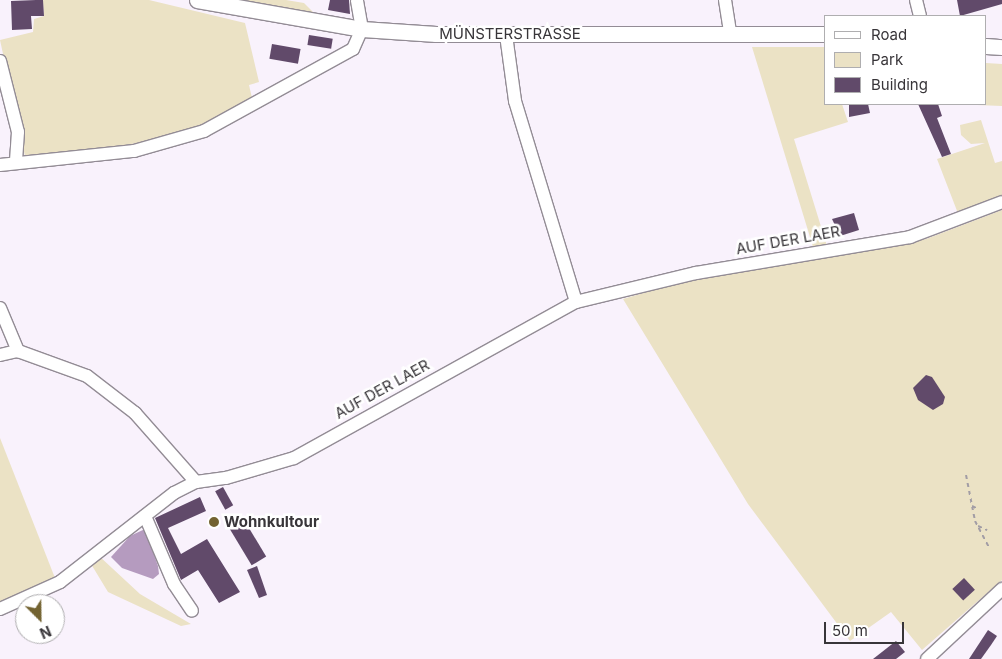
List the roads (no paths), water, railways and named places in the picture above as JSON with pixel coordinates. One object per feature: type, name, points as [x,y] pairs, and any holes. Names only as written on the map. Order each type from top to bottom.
[{"type":"main road","name":"MÜNSTERSTRASSE","points":[[197,0],[362,29],[506,35],[730,32],[824,34]]},
{"type":"main road","points":[[987,46],[1002,47]]},
{"type":"street","points":[[0,165],[16,160],[110,155],[179,140],[341,57],[352,49],[362,29],[357,0]]},
{"type":"street","points":[[725,0],[730,32]]},
{"type":"street","points":[[916,0],[920,15]]},
{"type":"street","points":[[506,35],[515,101],[576,302]]},
{"type":"street","points":[[0,60],[18,132],[16,160]]},
{"type":"street","name":"AUF DER LAER","points":[[0,609],[60,582],[145,516],[196,482],[250,474],[294,458],[576,302],[696,273],[910,237],[1002,202]]},
{"type":"street","points":[[0,308],[18,351]]},
{"type":"street","points":[[0,355],[18,351],[87,376],[135,413],[196,482]]},
{"type":"street","points":[[145,516],[174,584],[192,611]]},
{"type":"street","points":[[926,659],[1002,589]]},
{"type":"place","name":"Wohnkultour","points":[[214,522]]}]
